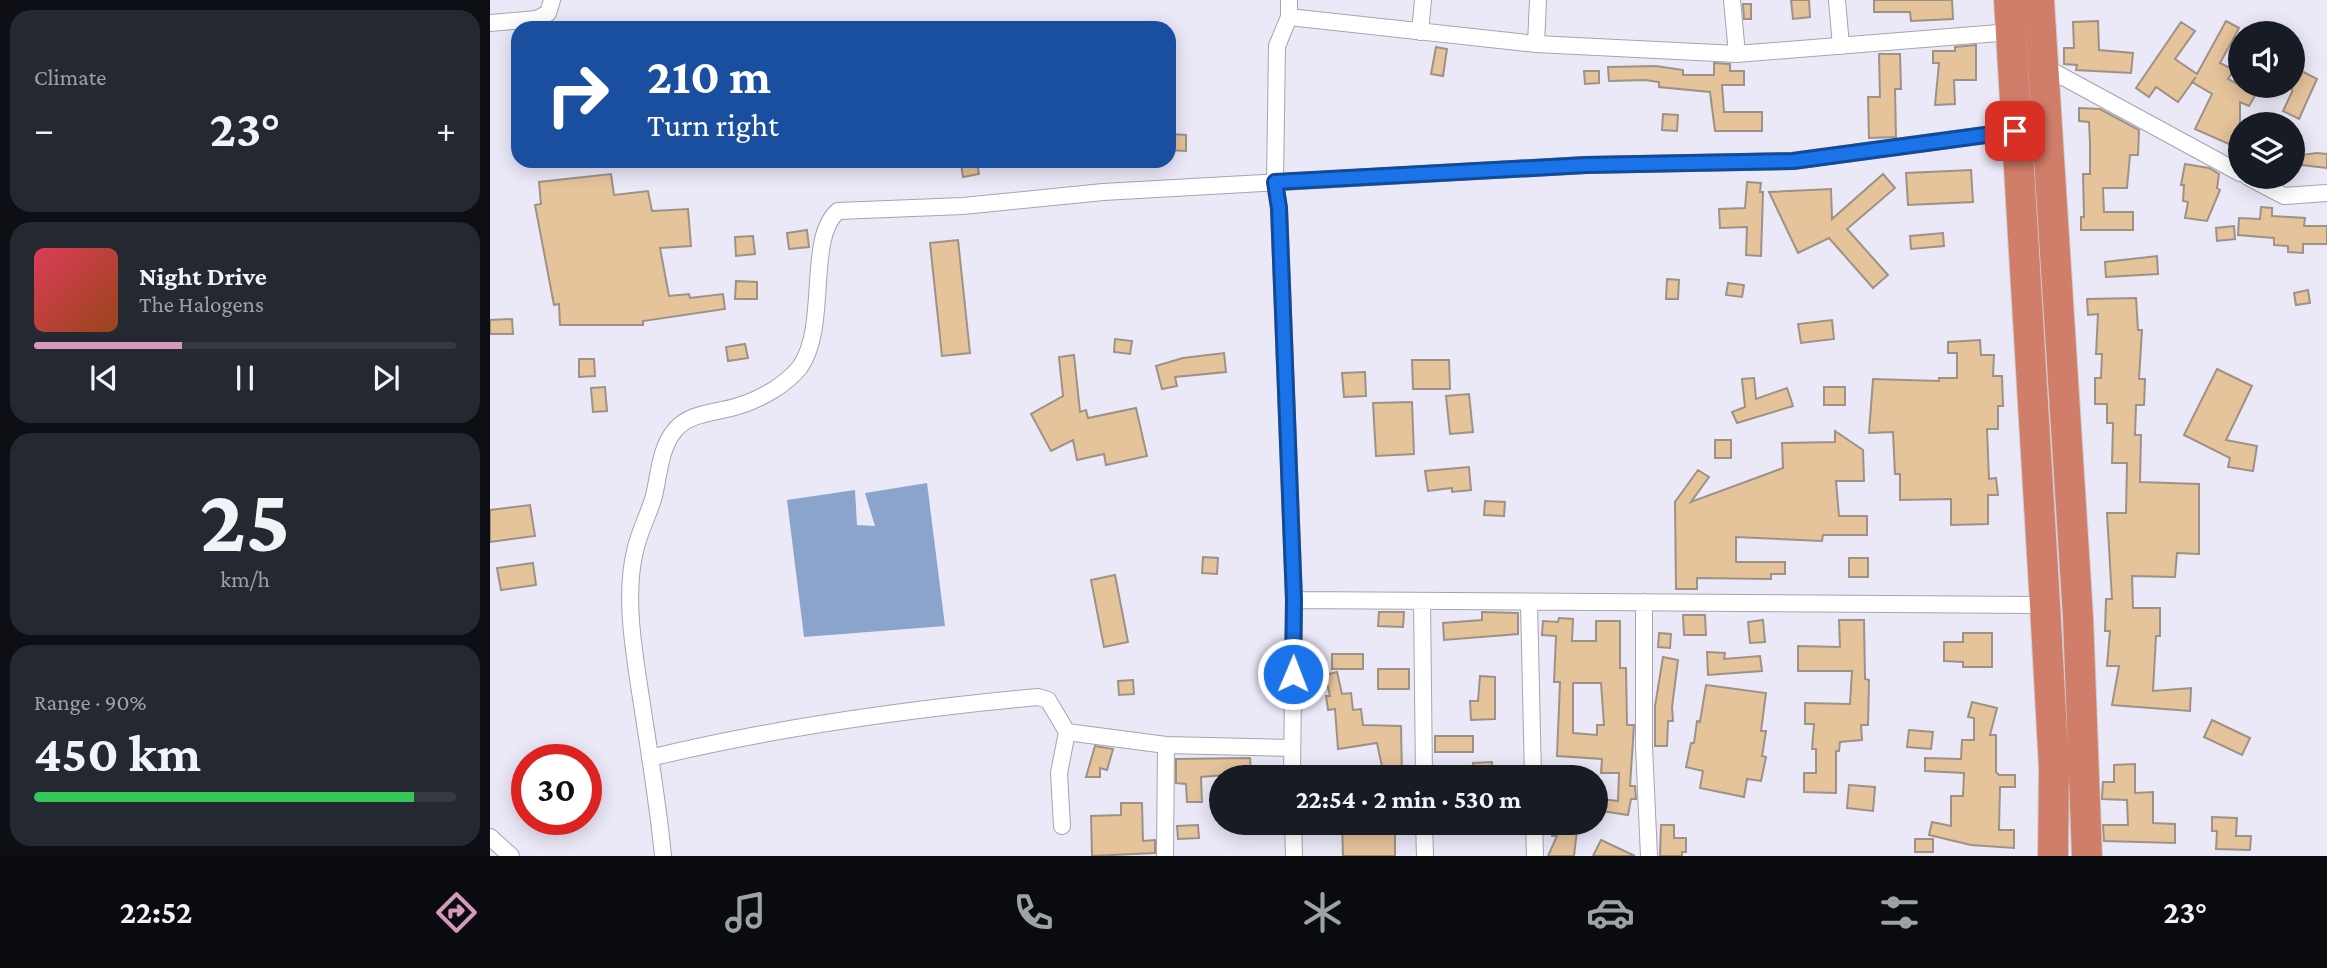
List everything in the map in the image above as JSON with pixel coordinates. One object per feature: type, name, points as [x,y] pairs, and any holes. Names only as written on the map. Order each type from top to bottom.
[{"type":"highway","points":[[2009,0],[2054,768],[2053,856]]},
{"type":"highway","points":[[2039,0],[2078,617],[2087,856]]},
{"type":"street","points":[[514,21],[537,19],[548,13],[552,0]]},
{"type":"street","points":[[1289,0],[1289,17],[1276,46],[1275,182],[1279,208],[1294,600],[1292,765]]},
{"type":"street","points":[[1420,32],[1423,0]]},
{"type":"street","points":[[1536,44],[1538,0]]},
{"type":"street","points":[[1732,0],[1737,54]]},
{"type":"street","points":[[1837,0],[1842,46]]},
{"type":"street","points":[[1289,17],[1536,44],[1737,54],[2011,32]]},
{"type":"street","points":[[490,23],[511,21]]},
{"type":"street","points":[[2043,66],[2228,166]]},
{"type":"street","points":[[663,856],[636,662],[631,606],[634,552],[654,496],[662,458],[674,431],[691,418],[741,406],[775,389],[800,366],[812,338],[821,250],[828,220],[838,211],[963,206],[1103,192],[1586,165],[1793,161],[2015,131]]},
{"type":"street","points":[[2271,189],[2284,196],[2327,192]]},
{"type":"street","points":[[1294,600],[2045,605]]},
{"type":"street","points":[[1422,601],[1424,765]]},
{"type":"street","points":[[1528,602],[1533,765]]},
{"type":"street","points":[[1644,602],[1644,746],[1649,856]]},
{"type":"street","points":[[650,758],[727,739],[947,706],[1038,697],[1048,700],[1067,732],[1059,773],[1062,826]]},
{"type":"street","points":[[1067,732],[1166,745],[1292,748]]},
{"type":"street","points":[[1165,856],[1166,745]]},
{"type":"street","points":[[1293,835],[1294,856]]},
{"type":"street","points":[[1424,835],[1425,856]]},
{"type":"street","points":[[1534,835],[1535,856]]},
{"type":"street","points":[[490,837],[511,856]]},
{"type":"water","points":[[927,483],[945,626],[804,637],[787,500],[855,490],[857,525],[875,526],[865,493]]},
{"type":"building","points":[[1791,0],[1809,0],[1810,17],[1793,19]]},
{"type":"building","points":[[1874,0],[1952,0],[1953,19],[1911,21],[1910,12],[1874,12]]},
{"type":"building","points":[[1743,4],[1751,4],[1751,19],[1744,19]]},
{"type":"building","points":[[2098,21],[2099,50],[2133,53],[2131,73],[2076,70],[2077,65],[2064,64],[2064,48],[2074,48],[2073,22]]},
{"type":"building","points":[[2226,21],[2228,22],[2228,48],[2220,63],[2228,67],[2228,98],[2254,98],[2249,106],[2240,102],[2240,112],[2228,112],[2228,144],[2195,129],[2212,94],[2192,82],[2178,102],[2156,87],[2149,97],[2136,88],[2181,22],[2195,31],[2175,59],[2197,74]]},
{"type":"building","points":[[1976,45],[1976,80],[1954,80],[1955,104],[1935,105],[1939,63],[1933,63],[1933,51],[1955,51],[1955,47]]},
{"type":"building","points":[[1436,47],[1447,49],[1443,76],[1431,74]]},
{"type":"building","points":[[1879,54],[1900,54],[1901,89],[1895,89],[1896,137],[1869,138],[1868,97],[1880,97]]},
{"type":"building","points":[[1714,63],[1730,64],[1730,71],[1744,71],[1744,85],[1722,85],[1724,112],[1762,112],[1762,131],[1715,131],[1710,92],[1659,87],[1659,82],[1645,80],[1609,81],[1608,67],[1656,66],[1683,70],[1683,75],[1714,75]]},
{"type":"building","points":[[1584,71],[1599,71],[1599,83],[1585,84]]},
{"type":"building","points":[[2305,73],[2317,79],[2302,112],[2283,111],[2289,98],[2305,98]]},
{"type":"building","points":[[2079,108],[2100,109],[2139,130],[2138,155],[2130,155],[2127,188],[2103,188],[2104,212],[2133,212],[2133,230],[2081,230],[2081,217],[2084,217],[2083,174],[2090,174],[2090,143],[2089,122],[2079,121]]},
{"type":"building","points":[[1663,114],[1678,115],[1677,131],[1662,130]]},
{"type":"building","points":[[1176,134],[1186,135],[1186,151],[1176,150]]},
{"type":"building","points":[[2305,154],[2327,154],[2327,168],[2305,165]]},
{"type":"building","points":[[2185,164],[2209,168],[2219,174],[2217,188],[2220,190],[2207,221],[2185,218],[2188,202],[2183,201],[2184,185],[2181,185]]},
{"type":"building","points":[[962,168],[978,168],[979,174],[963,177]]},
{"type":"building","points":[[1971,170],[1973,202],[1908,205],[1906,173]]},
{"type":"building","points":[[611,174],[614,195],[648,191],[652,211],[688,209],[691,246],[660,248],[669,296],[689,294],[690,298],[723,294],[725,309],[643,321],[643,325],[560,325],[559,304],[554,305],[535,205],[541,204],[539,182]]},
{"type":"building","points":[[1883,174],[1895,188],[1847,229],[1888,275],[1873,288],[1829,238],[1798,253],[1769,192],[1831,189],[1832,219]]},
{"type":"building","points":[[1747,182],[1761,183],[1760,192],[1763,192],[1761,256],[1746,255],[1747,227],[1720,228],[1719,209],[1745,208]]},
{"type":"building","points":[[2261,207],[2272,208],[2272,216],[2305,218],[2304,226],[2327,226],[2327,244],[2303,244],[2303,253],[2288,252],[2288,246],[2274,245],[2274,238],[2238,235],[2239,218],[2260,219]]},
{"type":"building","points":[[2234,226],[2235,239],[2217,241],[2216,228]]},
{"type":"building","points":[[807,230],[809,247],[789,249],[787,233]]},
{"type":"building","points":[[1943,233],[1944,246],[1911,249],[1910,236]]},
{"type":"building","points":[[753,236],[755,254],[736,256],[735,237]]},
{"type":"building","points":[[958,240],[970,353],[942,356],[930,243]]},
{"type":"building","points":[[2157,256],[2158,274],[2106,277],[2105,262]]},
{"type":"building","points":[[1667,279],[1679,280],[1678,299],[1666,299]]},
{"type":"building","points":[[736,281],[757,282],[757,299],[735,299]]},
{"type":"building","points":[[1728,283],[1744,285],[1742,297],[1726,295]]},
{"type":"building","points":[[2308,290],[2310,303],[2296,305],[2294,293]]},
{"type":"building","points":[[2136,298],[2138,330],[2142,330],[2139,379],[2145,379],[2144,405],[2136,405],[2135,435],[2141,435],[2140,482],[2199,484],[2199,554],[2177,553],[2175,577],[2132,576],[2133,608],[2160,608],[2160,636],[2156,636],[2153,691],[2191,688],[2190,711],[2112,705],[2119,666],[2107,666],[2110,631],[2105,631],[2106,599],[2112,599],[2107,513],[2126,513],[2127,463],[2112,463],[2113,423],[2107,423],[2107,404],[2095,404],[2095,378],[2101,378],[2102,354],[2096,354],[2098,314],[2088,315],[2087,299]]},
{"type":"building","points":[[512,319],[513,334],[490,334],[490,320]]},
{"type":"building","points":[[1832,320],[1834,339],[1801,343],[1798,324]]},
{"type":"building","points":[[1115,339],[1132,341],[1130,354],[1114,352]]},
{"type":"building","points":[[1980,340],[1981,355],[1994,355],[1993,376],[2002,376],[2003,406],[1998,406],[1998,429],[1987,429],[1989,479],[1996,478],[1998,495],[1988,495],[1988,524],[1951,525],[1951,499],[1900,500],[1900,474],[1895,474],[1893,432],[1869,433],[1873,379],[1939,381],[1939,378],[1957,378],[1957,353],[1948,353],[1948,342]]},
{"type":"building","points":[[745,344],[748,358],[728,361],[726,347]]},
{"type":"building","points":[[1224,353],[1226,372],[1175,377],[1177,386],[1162,389],[1156,366],[1183,358]]},
{"type":"building","points":[[1074,355],[1080,412],[1086,410],[1088,418],[1136,408],[1147,456],[1106,465],[1104,454],[1077,460],[1073,440],[1051,451],[1031,414],[1063,396],[1059,357]]},
{"type":"building","points":[[579,359],[594,359],[595,376],[579,377]]},
{"type":"building","points":[[1412,360],[1449,360],[1450,389],[1413,389]]},
{"type":"building","points":[[2217,369],[2252,386],[2226,440],[2257,446],[2253,471],[2228,467],[2230,458],[2184,435]]},
{"type":"building","points":[[1365,372],[1366,396],[1344,397],[1342,373]]},
{"type":"building","points":[[1754,378],[1756,399],[1787,388],[1793,406],[1737,423],[1732,412],[1745,407],[1742,379]]},
{"type":"building","points":[[605,387],[607,411],[593,412],[591,388]]},
{"type":"building","points":[[1824,387],[1845,387],[1845,405],[1824,405]]},
{"type":"building","points":[[1469,394],[1473,432],[1450,434],[1446,396]]},
{"type":"building","points":[[1412,402],[1414,454],[1376,456],[1373,403]]},
{"type":"building","points":[[1835,431],[1863,450],[1864,481],[1836,481],[1839,516],[1867,516],[1867,535],[1823,535],[1822,541],[1736,537],[1736,562],[1785,562],[1785,574],[1771,574],[1771,579],[1697,578],[1697,589],[1676,589],[1675,502],[1698,470],[1709,477],[1691,502],[1783,468],[1782,443],[1835,442]]},
{"type":"building","points":[[1715,440],[1731,440],[1731,458],[1715,458]]},
{"type":"building","points":[[1469,467],[1471,490],[1452,492],[1452,488],[1428,491],[1425,471]]},
{"type":"building","points":[[1485,501],[1505,502],[1504,516],[1484,515]]},
{"type":"building","points":[[530,505],[535,536],[490,542],[490,510]]},
{"type":"building","points":[[1203,557],[1218,558],[1217,574],[1202,573]]},
{"type":"building","points":[[1849,558],[1868,558],[1868,577],[1849,577]]},
{"type":"building","points":[[533,563],[536,585],[501,590],[497,568]]},
{"type":"building","points":[[1115,575],[1128,642],[1104,647],[1091,580]]},
{"type":"building","points":[[1379,612],[1404,612],[1403,627],[1378,626]]},
{"type":"building","points":[[1482,612],[1518,613],[1518,634],[1444,640],[1443,623],[1482,620]]},
{"type":"building","points":[[1683,615],[1705,615],[1706,635],[1684,635]]},
{"type":"building","points":[[1573,619],[1572,641],[1596,641],[1596,621],[1620,621],[1620,668],[1626,668],[1627,725],[1634,725],[1630,786],[1635,786],[1636,799],[1631,799],[1628,815],[1608,812],[1608,800],[1618,801],[1619,773],[1608,773],[1608,765],[1602,765],[1602,759],[1557,756],[1560,682],[1554,682],[1556,636],[1542,635],[1543,621]],"holes":[[[1573,683],[1601,683],[1604,725],[1597,725],[1597,735],[1573,733]]]},
{"type":"building","points":[[1763,620],[1765,642],[1750,643],[1748,622]]},
{"type":"building","points":[[1839,620],[1864,620],[1865,679],[1869,680],[1868,725],[1861,725],[1862,740],[1840,742],[1839,751],[1836,751],[1836,793],[1804,792],[1804,773],[1816,773],[1816,749],[1812,749],[1814,724],[1805,724],[1805,703],[1850,704],[1852,671],[1798,671],[1798,646],[1840,647]]},
{"type":"building","points":[[1659,633],[1671,634],[1670,648],[1658,647]]},
{"type":"building","points":[[1963,633],[1992,633],[1992,667],[1963,667],[1963,662],[1944,661],[1944,642],[1963,642]]},
{"type":"building","points":[[1707,652],[1725,653],[1724,659],[1760,656],[1762,671],[1708,675]]},
{"type":"building","points":[[1332,654],[1363,654],[1363,669],[1332,669]]},
{"type":"building","points":[[1663,657],[1678,660],[1672,707],[1673,721],[1668,721],[1667,746],[1655,746],[1655,706]]},
{"type":"building","points":[[1378,669],[1409,669],[1409,689],[1378,689]]},
{"type":"building","points":[[1337,672],[1342,694],[1351,693],[1353,710],[1361,709],[1363,725],[1401,726],[1402,765],[1382,765],[1377,743],[1338,749],[1335,709],[1328,710],[1326,696],[1330,696],[1325,675]]},
{"type":"building","points":[[1480,676],[1495,677],[1495,719],[1471,720],[1470,701],[1478,701]]},
{"type":"building","points":[[1133,680],[1134,694],[1119,695],[1118,681]]},
{"type":"building","points":[[1706,685],[1766,693],[1761,731],[1766,731],[1762,756],[1766,757],[1761,781],[1747,779],[1744,797],[1700,788],[1703,771],[1686,767],[1691,743],[1694,743],[1697,721],[1700,722]]},
{"type":"building","points":[[1972,702],[1997,708],[1990,735],[1996,735],[1996,772],[1999,775],[2015,775],[2015,787],[2000,787],[1999,830],[2014,830],[2014,848],[1971,845],[1929,835],[1932,822],[1951,826],[1951,796],[1963,796],[1964,773],[1925,771],[1925,758],[1961,759],[1962,740],[1974,740],[1974,718],[1968,717]]},
{"type":"building","points":[[2212,720],[2250,738],[2242,755],[2204,737]]},
{"type":"building","points":[[1909,730],[1933,732],[1931,749],[1907,747]]},
{"type":"building","points":[[1435,736],[1473,736],[1473,752],[1435,752]]},
{"type":"building","points":[[1095,746],[1113,749],[1107,770],[1100,768],[1100,777],[1086,777]]},
{"type":"building","points":[[1250,758],[1250,765],[1209,765],[1209,776],[1201,777],[1202,802],[1187,802],[1186,784],[1176,783],[1176,759]]},
{"type":"building","points":[[1492,762],[1492,765],[1473,765]]},
{"type":"building","points":[[2135,764],[2135,793],[2153,792],[2153,823],[2175,824],[2175,843],[2104,841],[2103,825],[2128,825],[2127,800],[2102,799],[2103,782],[2114,782],[2114,765]]},
{"type":"building","points":[[1849,785],[1875,787],[1873,811],[1847,808]]},
{"type":"building","points":[[1121,803],[1142,803],[1143,841],[1155,840],[1155,853],[1092,856],[1091,816],[1121,815]]},
{"type":"building","points":[[2212,817],[2237,818],[2236,836],[2251,836],[2250,850],[2216,849],[2217,831],[2212,831]]},
{"type":"building","points":[[1198,825],[1199,838],[1178,839],[1177,826]]},
{"type":"building","points":[[1661,825],[1674,825],[1674,838],[1686,838],[1686,852],[1682,852],[1682,856],[1660,856]]},
{"type":"building","points":[[1342,835],[1395,835],[1395,856],[1343,856]]},
{"type":"building","points":[[1576,835],[1574,856],[1548,856],[1557,836],[1552,836]]},
{"type":"building","points":[[1915,839],[1933,839],[1933,852],[1915,852]]},
{"type":"building","points":[[1601,840],[1635,856],[1593,856]]},
{"type":"route","points":[[1293,674],[1294,600],[1279,208],[1275,182],[1586,165],[1793,161],[2015,131]]}]
